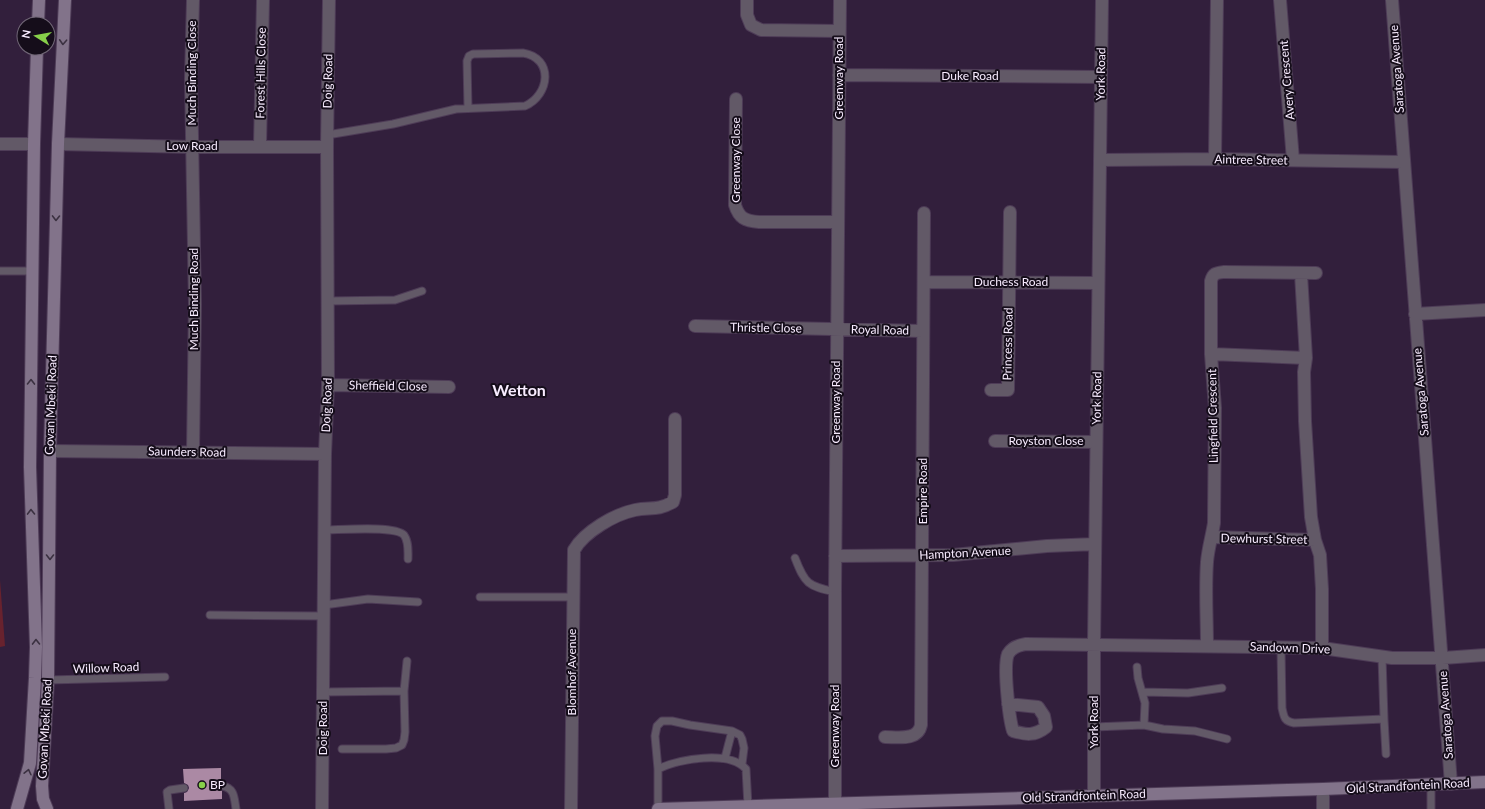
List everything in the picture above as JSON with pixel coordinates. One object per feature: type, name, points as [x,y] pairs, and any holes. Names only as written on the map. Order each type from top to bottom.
[{"type":"main road","points":[[38,16],[39,0]]},
{"type":"main road","name":"Govan Mbeki Road","points":[[47,809],[43,799],[42,786],[48,680],[50,451],[58,144],[65,0]]},
{"type":"main road","name":"Govan Mbeki Road","points":[[16,809],[30,763],[36,647],[30,468],[34,144],[37,56]]},
{"type":"main road","name":"Old Strandfontein Road","points":[[658,809],[1323,790],[1485,782]]},
{"type":"street","name":"Much Binding Close","points":[[193,0],[191,79],[193,147]]},
{"type":"street","name":"Forest Hills Close","points":[[260,146],[263,0]]},
{"type":"street","name":"Doig Road","points":[[322,809],[325,454],[328,386],[327,141],[329,0]]},
{"type":"street","points":[[747,0],[747,15],[751,25],[761,30],[839,31]]},
{"type":"street","name":"Greenway Road","points":[[835,804],[835,592],[840,0]]},
{"type":"street","name":"York Road","points":[[1094,796],[1096,442],[1102,0]]},
{"type":"street","points":[[1215,159],[1217,0]]},
{"type":"street","name":"Avery Crescent","points":[[1280,0],[1293,160]]},
{"type":"street","name":"Saratoga Avenue","points":[[1392,0],[1403,162],[1443,658],[1451,784]]},
{"type":"street","name":"Duke Road","points":[[839,75],[1101,77]]},
{"type":"street","name":"Greenway Close","points":[[736,99],[735,205],[738,214],[750,222],[838,222]]},
{"type":"street","name":"Low Road","points":[[58,144],[193,147],[260,146],[327,141]]},
{"type":"street","points":[[0,144],[34,144]]},
{"type":"street","name":"Much Binding Road","points":[[192,452],[195,304],[193,147]]},
{"type":"street","name":"Aintree Street","points":[[1100,160],[1215,159],[1403,162]]},
{"type":"street","points":[[1009,282],[1010,212]]},
{"type":"street","name":"Empire Road","points":[[885,737],[911,737],[916,735],[920,730],[924,213]]},
{"type":"street","name":"Lingfield Crescent","points":[[1207,646],[1207,563],[1208,549],[1212,537],[1214,522],[1215,408],[1211,354],[1212,275],[1215,273],[1224,272],[1316,273]]},
{"type":"street","points":[[1301,274],[1306,358],[1304,372],[1305,421],[1311,518],[1315,540],[1320,555],[1322,582],[1322,648]]},
{"type":"street","name":"Duchess Road","points":[[924,282],[1098,283]]},
{"type":"street","name":"Princess Road","points":[[991,390],[1008,390],[1009,282]]},
{"type":"street","points":[[1415,314],[1485,310]]},
{"type":"street","name":"Thristle Close","points":[[695,326],[837,330]]},
{"type":"street","name":"Royal Road","points":[[837,330],[923,330]]},
{"type":"street","points":[[1211,354],[1306,358]]},
{"type":"street","name":"Sheffield Close","points":[[328,386],[449,387]]},
{"type":"street","name":"Blomhof Avenue","points":[[571,809],[573,554],[577,545],[583,539],[607,521],[621,513],[637,509],[660,508],[673,502],[675,499],[675,418]]},
{"type":"street","name":"Royston Close","points":[[995,441],[1096,442]]},
{"type":"street","name":"Saunders Road","points":[[50,451],[325,454]]},
{"type":"street","name":"Dewhurst Street","points":[[1212,537],[1315,540]]},
{"type":"street","name":"Hampton Avenue","points":[[836,556],[953,556],[1047,546],[1095,544]]},
{"type":"street","name":"Sandown Drive","points":[[1008,704],[1008,654],[1015,646],[1026,644],[1322,648],[1392,658],[1443,658],[1485,655]]},
{"type":"street","points":[[1323,790],[1323,809]]},
{"type":"lane","points":[[327,141],[456,109],[525,106],[531,104],[539,96],[544,86],[545,75],[540,62],[528,54],[523,53],[473,54],[469,56],[467,61],[468,108]]},
{"type":"lane","points":[[0,271],[32,271]]},
{"type":"lane","points":[[328,301],[395,300],[422,291]]},
{"type":"lane","points":[[324,530],[385,529],[395,531],[403,535],[407,542],[408,559]]},
{"type":"lane","points":[[794,558],[802,576],[808,583],[815,587],[835,592]]},
{"type":"lane","points":[[480,597],[573,597]]},
{"type":"lane","points":[[210,615],[324,610],[368,599],[418,602]]},
{"type":"lane","points":[[1281,648],[1282,708],[1284,718],[1287,722],[1294,723],[1384,719]]},
{"type":"lane","points":[[1382,657],[1386,754]]},
{"type":"lane","points":[[342,750],[386,749],[396,748],[402,745],[405,732],[404,691],[406,661]]},
{"type":"lane","points":[[1137,667],[1138,678],[1145,703],[1144,725]]},
{"type":"lane","name":"Willow Road","points":[[48,680],[165,677]]},
{"type":"lane","points":[[1142,692],[1188,693],[1222,688]]},
{"type":"lane","points":[[323,692],[404,691]]},
{"type":"lane","points":[[658,809],[658,769],[655,736],[657,726],[662,721],[672,721],[732,732],[740,735],[744,748],[742,764]]},
{"type":"lane","points":[[1094,727],[1144,725],[1163,729],[1195,731],[1227,739]]},
{"type":"lane","points":[[724,758],[732,732]]},
{"type":"lane","points":[[658,769],[668,764],[682,761],[724,758],[742,764],[746,768],[748,806]]},
{"type":"lane","points":[[1431,785],[1431,809]]},
{"type":"lane","points":[[222,786],[228,787],[233,793],[236,809]]},
{"type":"lane","points":[[169,809],[167,792],[170,790],[184,788]]},
{"type":"shaded area","points":[[0,580],[5,646],[0,647]]},
{"type":"building","points":[[221,768],[221,781],[218,783],[217,787],[222,791],[222,799],[184,801],[184,793],[187,792],[189,788],[188,785],[184,783],[183,769]]},
{"type":"place","name":"BP","points":[[202,785]]},
{"type":"district","name":"Wetton","points":[[519,390]]}]
